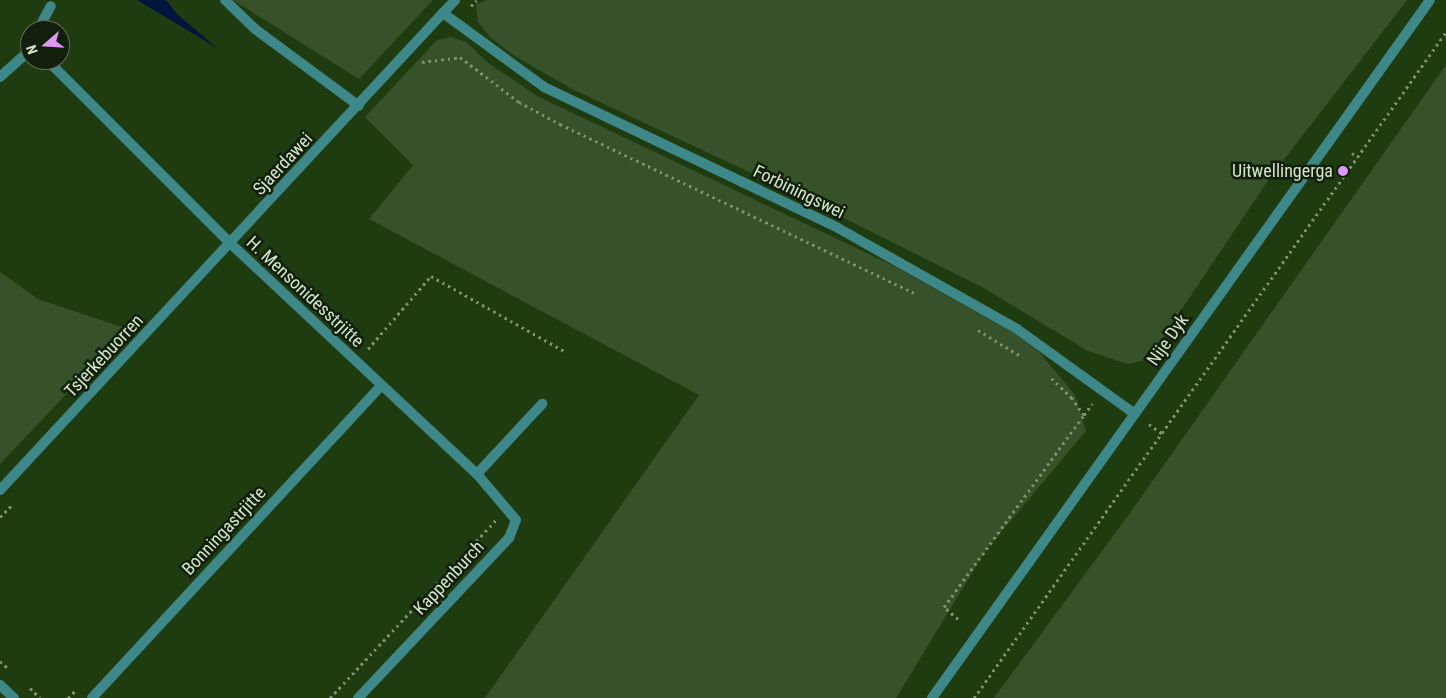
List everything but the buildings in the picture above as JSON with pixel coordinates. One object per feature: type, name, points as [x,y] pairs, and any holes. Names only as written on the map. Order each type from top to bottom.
[{"type":"street","points":[[225,0],[255,28],[359,106]]},
{"type":"street","name":"Sjaerdawei","points":[[231,244],[455,0]]},
{"type":"street","name":"Nije Dyk","points":[[932,698],[1430,0]]},
{"type":"street","points":[[43,20],[51,6]]},
{"type":"street","name":"Forbiningswei","points":[[442,13],[544,88],[838,228],[1017,330],[1135,414]]},
{"type":"street","points":[[0,77],[20,59]]},
{"type":"street","name":"H. Mensonidesstrjitte","points":[[57,70],[231,244],[477,474]]},
{"type":"street","name":"Tsjerkebuorren","points":[[0,490],[231,244]]},
{"type":"street","name":"Bonningastrjitte","points":[[92,698],[381,386]]},
{"type":"street","points":[[508,507],[477,474],[542,404]]},
{"type":"street","name":"Kappenburch","points":[[358,698],[509,538],[516,520],[508,507]]},
{"type":"street","points":[[0,685],[14,698]]},
{"type":"path","points":[[974,698],[1446,32]]},
{"type":"path","points":[[420,62],[460,57],[519,102],[560,124],[918,295]]},
{"type":"path","points":[[1352,153],[1358,157]]},
{"type":"path","points":[[356,362],[431,276],[564,351]]},
{"type":"path","points":[[975,328],[1025,358]]},
{"type":"path","points":[[958,619],[944,608],[1084,415],[1072,398],[1047,374]]},
{"type":"path","points":[[330,698],[508,507]]},
{"type":"green space","points":[[233,0],[433,0],[359,79]]},
{"type":"green space","points":[[487,0],[1407,0],[1269,179],[1155,349],[1146,360],[1128,364],[1088,351],[980,286],[792,192],[572,89],[513,55],[490,37],[478,22],[476,4]]},
{"type":"green space","points":[[451,37],[466,42],[487,62],[537,96],[894,266],[1015,334],[1040,353],[1075,395],[1086,431],[986,550],[896,698],[485,698],[699,395],[369,219],[413,165],[365,117],[437,40]]},
{"type":"green space","points":[[1446,65],[1446,698],[994,698],[1130,513]]},
{"type":"green space","points":[[0,272],[38,299],[128,329],[0,464]]},
{"type":"water","points":[[137,0],[166,0],[177,14],[217,48]]},
{"type":"place","name":"Uitwellingerga","points":[[1343,171]]}]
